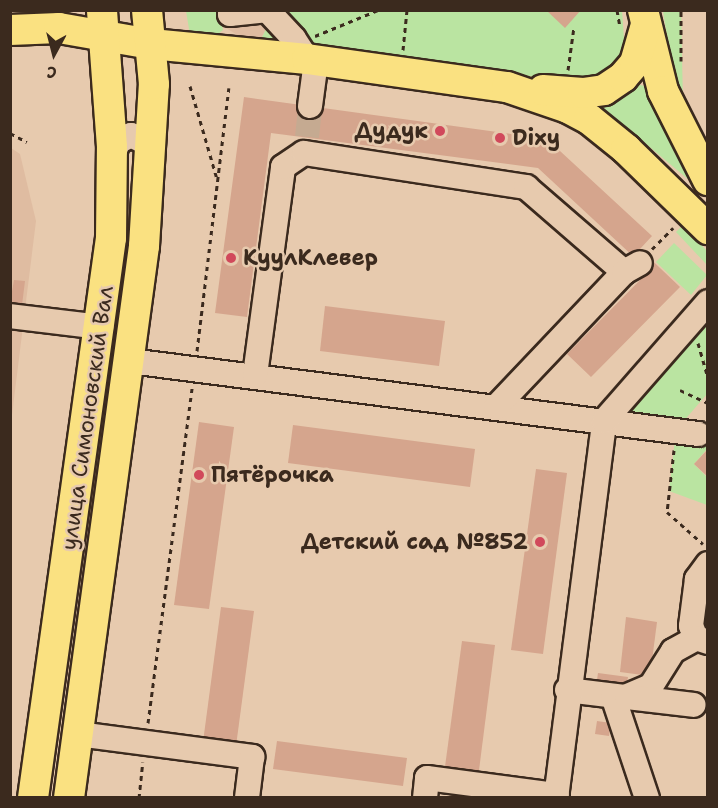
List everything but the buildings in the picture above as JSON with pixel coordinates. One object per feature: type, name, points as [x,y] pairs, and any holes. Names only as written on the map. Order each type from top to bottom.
[{"type":"main road","name":"улица Симоновский Вал","points":[[69,798],[130,361],[152,160],[151,44],[147,10]]},
{"type":"main road","points":[[10,30],[103,23],[151,44],[235,51],[309,53],[507,87],[583,93],[604,90],[623,77],[635,63],[644,19]]},
{"type":"main road","points":[[644,19],[669,106],[708,180]]},
{"type":"main road","name":"улица Симоновский Вал","points":[[33,798],[101,327],[111,238],[112,158],[103,23]]},
{"type":"main road","points":[[507,87],[568,108],[589,119],[693,220]]},
{"type":"street","points":[[235,51],[230,12],[268,11],[309,53],[310,106]]},
{"type":"street","points":[[112,158],[118,142],[131,135],[145,142],[152,160]]},
{"type":"street","points":[[255,375],[283,167],[305,145],[526,187],[637,263],[496,407]]},
{"type":"street","points":[[424,798],[427,778],[556,796],[567,690],[604,421],[700,310]]},
{"type":"street","points":[[10,316],[101,327]]},
{"type":"street","points":[[130,361],[195,367],[687,432]]},
{"type":"street","points":[[619,696],[651,686],[673,651],[702,640],[691,626],[697,579],[708,564]]},
{"type":"street","points":[[567,690],[694,705]]},
{"type":"street","points":[[619,696],[647,798]]},
{"type":"street","points":[[78,734],[252,758],[247,798]]},
{"type":"path","points":[[309,53],[378,10]]},
{"type":"path","points":[[403,54],[407,10]]},
{"type":"path","points":[[681,10],[681,68]]},
{"type":"path","points":[[567,77],[574,27]]},
{"type":"path","points":[[190,86],[218,182]]},
{"type":"path","points":[[139,798],[229,88]]},
{"type":"path","points":[[10,133],[27,142]]},
{"type":"path","points":[[637,263],[693,220]]},
{"type":"path","points":[[700,310],[708,379]]},
{"type":"path","points":[[680,390],[708,402]]},
{"type":"path","points":[[687,432],[667,512],[708,549]]},
{"type":"shaded area","points":[[224,11],[275,11],[261,39],[239,36],[226,28]]},
{"type":"shaded area","points":[[11,148],[20,154],[36,221],[11,423]]},
{"type":"green space","points":[[622,10],[625,54],[609,78],[556,80],[261,39],[275,11]]},
{"type":"green space","points":[[186,11],[219,11],[223,30],[212,39],[190,35]]},
{"type":"green space","points":[[663,11],[681,11],[683,102],[672,69]]},
{"type":"green space","points":[[636,84],[653,88],[696,186],[601,106],[602,100],[614,99]]},
{"type":"green space","points":[[683,225],[707,251],[707,265],[676,232]]},
{"type":"green space","points":[[674,243],[707,275],[691,295],[656,262]]},
{"type":"green space","points":[[707,302],[707,394],[676,430],[707,436],[707,449],[694,464],[707,477],[707,505],[669,491],[676,431],[620,423],[676,360],[669,345]]},
{"type":"tunnel","points":[[307,137],[310,106]]},
{"type":"place","name":"Дудук","points":[[440,131]]},
{"type":"place","name":"Dixy","points":[[500,138]]},
{"type":"place","name":"КуулКлевер","points":[[231,258]]},
{"type":"place","name":"Пятёрочка","points":[[199,475]]},
{"type":"place","name":"Детский сад №852","points":[[540,542]]}]
